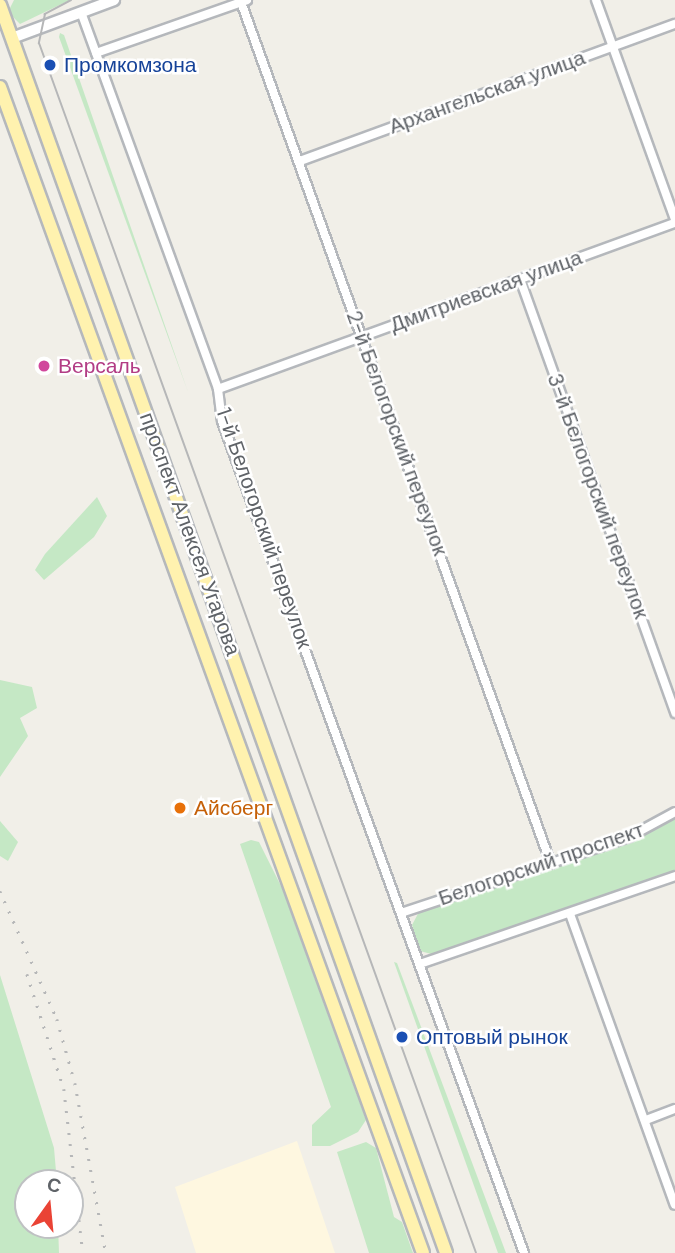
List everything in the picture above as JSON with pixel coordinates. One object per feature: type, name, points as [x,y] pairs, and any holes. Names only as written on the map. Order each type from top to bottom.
[{"type":"main road","points":[[6,40],[114,0]]},
{"type":"main road","name":"проспект Алексея Угарова","points":[[0,5],[6,40],[446,1253]]},
{"type":"main road","name":"проспект Алексея Угарова","points":[[0,87],[423,1253]]},
{"type":"main road","points":[[358,1071],[378,1064]]},
{"type":"street","points":[[596,0],[675,221]]},
{"type":"street","points":[[96,52],[244,1]]},
{"type":"street","name":"2-й Белогорский переулок","points":[[244,1],[551,864]]},
{"type":"street","name":"1-й Белогорский переулок","points":[[81,12],[218,389],[222,421],[404,912],[420,964],[524,1253]]},
{"type":"street","name":"Архангельская улица","points":[[300,161],[675,24]]},
{"type":"street","name":"Дмитриевская улица","points":[[218,389],[675,221]]},
{"type":"street","name":"3-й Белогорский переулок","points":[[520,279],[675,713]]},
{"type":"street","name":"Белогорский проспект","points":[[404,912],[551,864],[675,812]]},
{"type":"street","points":[[420,964],[675,876]]},
{"type":"street","points":[[570,914],[675,1205]]},
{"type":"street","points":[[646,1120],[675,1109]]},
{"type":"shaded area","points":[[297,1141],[335,1253],[196,1253],[175,1187]]},
{"type":"green space","points":[[14,0],[70,0],[20,24],[8,12]]},
{"type":"green space","points":[[60,33],[64,35],[188,392],[59,37]]},
{"type":"green space","points":[[97,497],[107,516],[94,537],[44,580],[35,570],[45,554]]},
{"type":"green space","points":[[0,680],[32,687],[37,708],[20,718],[28,736],[0,777]]},
{"type":"green space","points":[[675,816],[675,871],[435,955],[420,951],[412,925],[420,910],[639,836]]},
{"type":"green space","points":[[0,821],[18,842],[8,861],[0,856]]},
{"type":"green space","points":[[251,840],[259,842],[282,888],[366,1120],[358,1132],[330,1146],[312,1146],[312,1125],[331,1107],[240,844]]},
{"type":"green space","points":[[394,962],[397,963],[506,1253],[498,1253]]},
{"type":"green space","points":[[0,975],[54,1148],[56,1169],[14,1169],[14,1239],[58,1239],[59,1253],[0,1253]]},
{"type":"green space","points":[[366,1142],[376,1148],[394,1217],[402,1222],[413,1253],[369,1253],[337,1152]]},
{"type":"tram line","points":[[71,0],[45,14],[39,43],[476,1253]]},
{"type":"railway","points":[[0,891],[57,1019],[75,1083],[106,1253]]},
{"type":"railway","points":[[27,974],[64,1089],[83,1253]]},
{"type":"place","name":"Промкомзона","points":[[50,65]]},
{"type":"place","name":"Версаль","points":[[44,366]]},
{"type":"place","name":"Айсберг","points":[[180,808]]},
{"type":"place","name":"Оптовый рынок","points":[[402,1037]]}]
